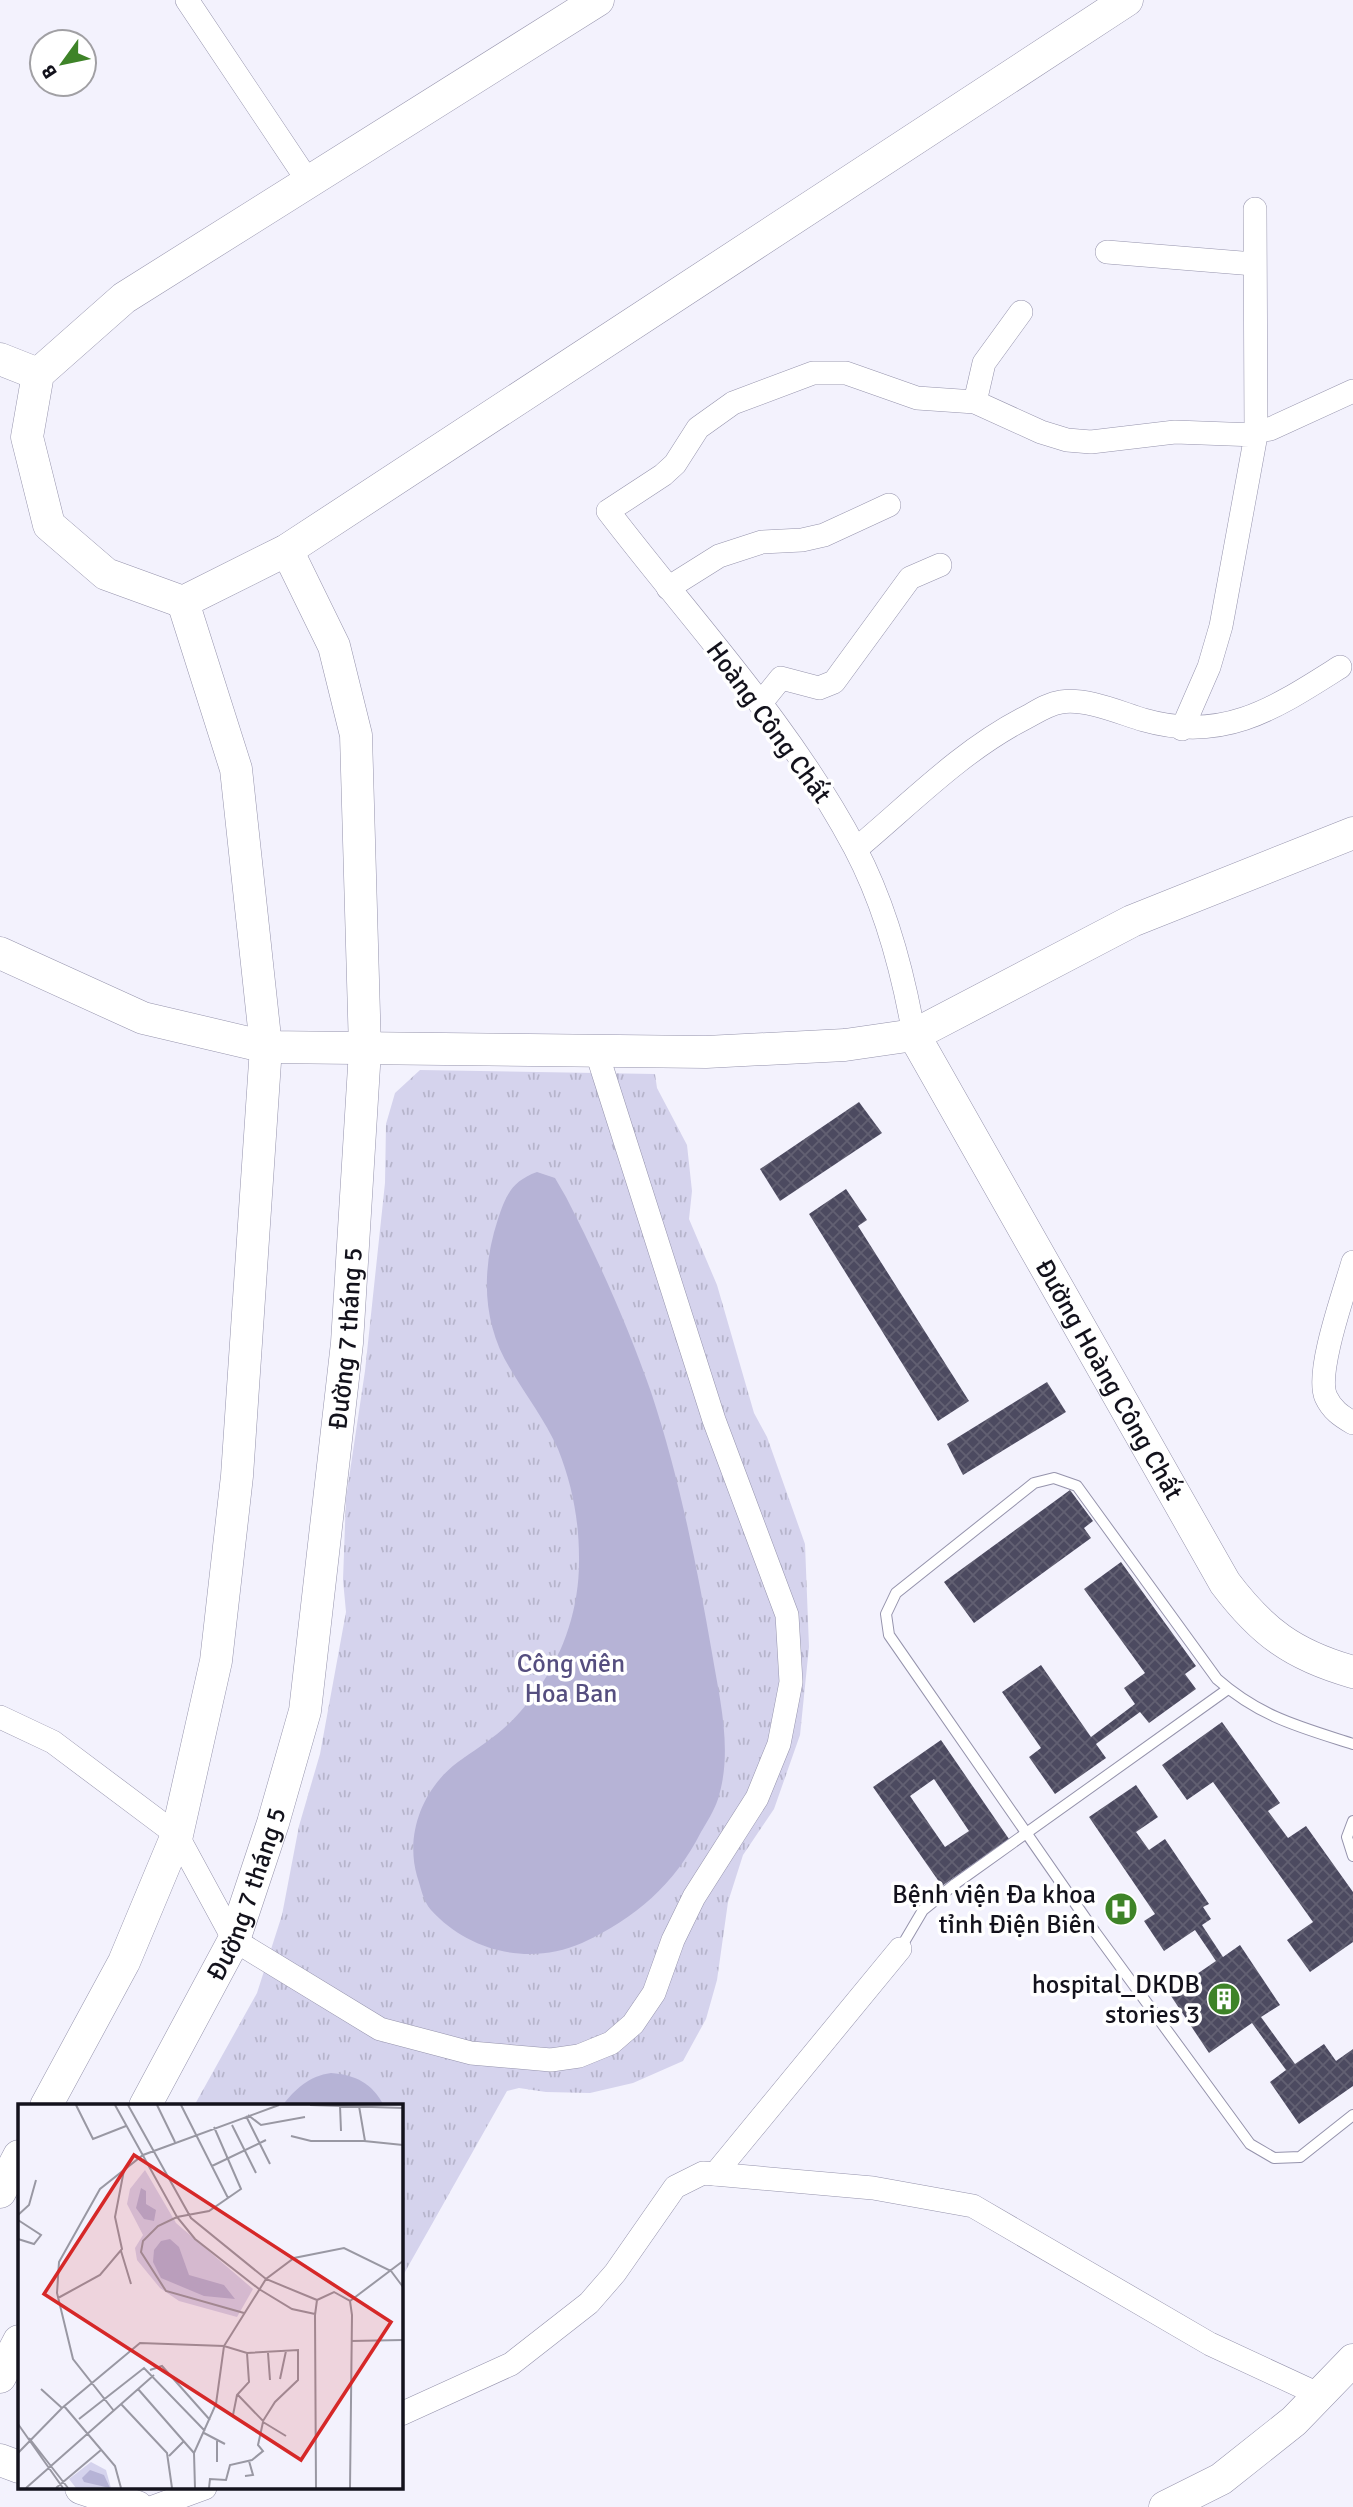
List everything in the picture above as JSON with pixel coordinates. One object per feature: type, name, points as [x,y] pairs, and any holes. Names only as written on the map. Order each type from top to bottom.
[{"type":"street","points":[[187,0],[310,184]]},
{"type":"street","points":[[598,0],[310,184],[124,298],[38,374],[27,437],[49,525],[106,574],[183,602],[287,550],[1127,0]]},
{"type":"street","points":[[1182,729],[1209,667],[1221,626],[1256,433],[1255,209]]},
{"type":"street","points":[[1107,252],[1254,264]]},
{"type":"street","points":[[1021,312],[984,363],[975,402],[1041,432],[1067,440],[1091,442],[1175,432],[1256,433],[1353,391]]},
{"type":"street","points":[[0,359],[38,374]]},
{"type":"street","name":"Hoàng Công Chất","points":[[914,1035],[906,991],[876,895],[856,849],[793,746],[608,511],[663,475],[674,464],[698,428],[733,403],[802,377],[846,373],[917,398],[975,402]]},
{"type":"street","points":[[668,588],[719,556],[762,542],[802,540],[824,535],[888,505]]},
{"type":"street","name":"Đường 7 tháng 5","points":[[146,2104],[234,1940],[274,1822],[305,1711],[347,1343],[365,1050],[356,735],[334,646],[287,550]]},
{"type":"street","points":[[760,704],[781,678],[819,688],[834,682],[910,578],[940,565]]},
{"type":"street","points":[[47,2104],[124,1962],[177,1835],[218,1648],[239,1449],[266,1047],[236,769],[183,602]]},
{"type":"street","points":[[856,849],[974,747],[1049,705],[1071,701],[1182,729],[1240,722],[1277,707],[1340,667]]},
{"type":"street","points":[[0,953],[143,1018],[266,1047],[365,1050],[731,1051],[845,1045],[914,1035],[1132,921],[1353,833]]},
{"type":"street","name":"Đường Hoàng Công Chất","points":[[914,1035],[1225,1583],[1266,1632],[1334,1667],[1353,1672]]},
{"type":"street","points":[[0,1717],[53,1742],[177,1835],[234,1940],[380,2029],[471,2053],[551,2060],[579,2056],[611,2043],[633,2024],[654,1993],[673,1940],[694,1897],[757,1798],[779,1744],[791,1682],[787,1615],[714,1420],[596,1051]]},
{"type":"street","points":[[1353,1262],[1322,1376],[1325,1395],[1336,1413],[1353,1423]]},
{"type":"street","points":[[715,2174],[900,1949]]},
{"type":"street","points":[[0,2192],[18,2158]]},
{"type":"street","points":[[402,2414],[511,2364],[589,2303],[615,2273],[675,2187],[703,2173],[873,2188],[973,2206],[1210,2344],[1320,2395]]},
{"type":"street","points":[[0,2376],[18,2343]]},
{"type":"street","points":[[1165,2507],[1222,2479],[1294,2421],[1353,2360]]},
{"type":"street","points":[[0,2460],[18,2466]]},
{"type":"street","points":[[87,2490],[137,2507]]},
{"type":"street","points":[[153,2507],[200,2490]]},
{"type":"lane","points":[[1353,1744],[1293,1725],[1246,1704],[1228,1689],[1217,1679],[1077,1486],[1054,1478],[1034,1483],[896,1593],[886,1614],[889,1635],[1030,1833],[1095,1932],[1251,2144],[1274,2158],[1300,2157],[1353,2115]]},
{"type":"lane","points":[[900,1949],[923,1910],[1228,1689]]},
{"type":"lane","points":[[1353,1821],[1347,1837],[1353,1856]]},
{"type":"green space","name":"Công viên Hoa Ban","points":[[420,1070],[655,1074],[657,1088],[687,1145],[692,1191],[689,1219],[717,1285],[754,1413],[767,1437],[805,1544],[809,1647],[800,1735],[774,1809],[743,1855],[728,1902],[717,1980],[706,2019],[683,2061],[633,2083],[590,2093],[519,2088],[507,2091],[402,2277],[402,2104],[195,2104],[257,1993],[282,1915],[299,1826],[320,1754],[346,1612],[343,1580],[346,1498],[365,1371],[385,1183],[386,1124],[395,1093]]},
{"type":"shaded area","points":[[537,1172],[555,1178],[566,1197],[612,1293],[651,1392],[679,1489],[700,1587],[724,1726],[725,1763],[718,1799],[710,1816],[679,1868],[652,1898],[620,1923],[582,1943],[562,1950],[521,1954],[501,1951],[463,1936],[431,1910],[417,1876],[413,1844],[420,1813],[435,1785],[458,1762],[508,1725],[539,1688],[557,1658],[574,1609],[579,1574],[579,1543],[574,1502],[567,1475],[553,1438],[501,1352],[494,1334],[487,1296],[492,1238],[504,1203],[516,1184]]},
{"type":"shaded area","points":[[331,2073],[356,2078],[369,2086],[383,2104],[284,2104],[303,2084]]},
{"type":"building","points":[[859,1102],[882,1133],[780,1201],[760,1169]]},
{"type":"building","points":[[846,1189],[867,1220],[858,1226],[969,1401],[938,1421],[809,1214]]},
{"type":"building","points":[[1047,1382],[1066,1412],[963,1475],[947,1444]]},
{"type":"building","points":[[1070,1490],[1093,1521],[1084,1528],[1091,1538],[974,1623],[944,1582]]},
{"type":"building","points":[[1121,1562],[1196,1666],[1185,1674],[1196,1689],[1149,1723],[1140,1712],[1096,1744],[1106,1758],[1055,1794],[1029,1757],[1041,1748],[1002,1692],[1041,1665],[1091,1737],[1135,1704],[1124,1688],[1145,1673],[1084,1589]]},
{"type":"building","points":[[1222,1722],[1280,1803],[1268,1811],[1288,1838],[1306,1826],[1353,1892],[1353,1942],[1310,1972],[1287,1940],[1313,1922],[1213,1782],[1187,1800],[1162,1765]]},
{"type":"building","points":[[941,1740],[1009,1839],[942,1886],[873,1787]],"holes":[[[934,1779],[969,1831],[945,1847],[910,1796]]]},
{"type":"building","points":[[1136,1785],[1158,1817],[1136,1832],[1149,1850],[1165,1839],[1209,1904],[1203,1907],[1211,1919],[1202,1925],[1223,1957],[1240,1945],[1280,2005],[1261,2017],[1295,2064],[1324,2044],[1336,2061],[1353,2049],[1353,2086],[1299,2124],[1270,2082],[1286,2070],[1252,2023],[1209,2053],[1169,1993],[1216,1961],[1195,1930],[1164,1951],[1144,1921],[1155,1914],[1089,1817]]},
{"type":"place","name":"Bệnh viện Đa khoa tỉnh Điện Biên","points":[[1121,1909]]},
{"type":"place","name":"hospital_DKDB stories 3","points":[[1224,1999]]}]
